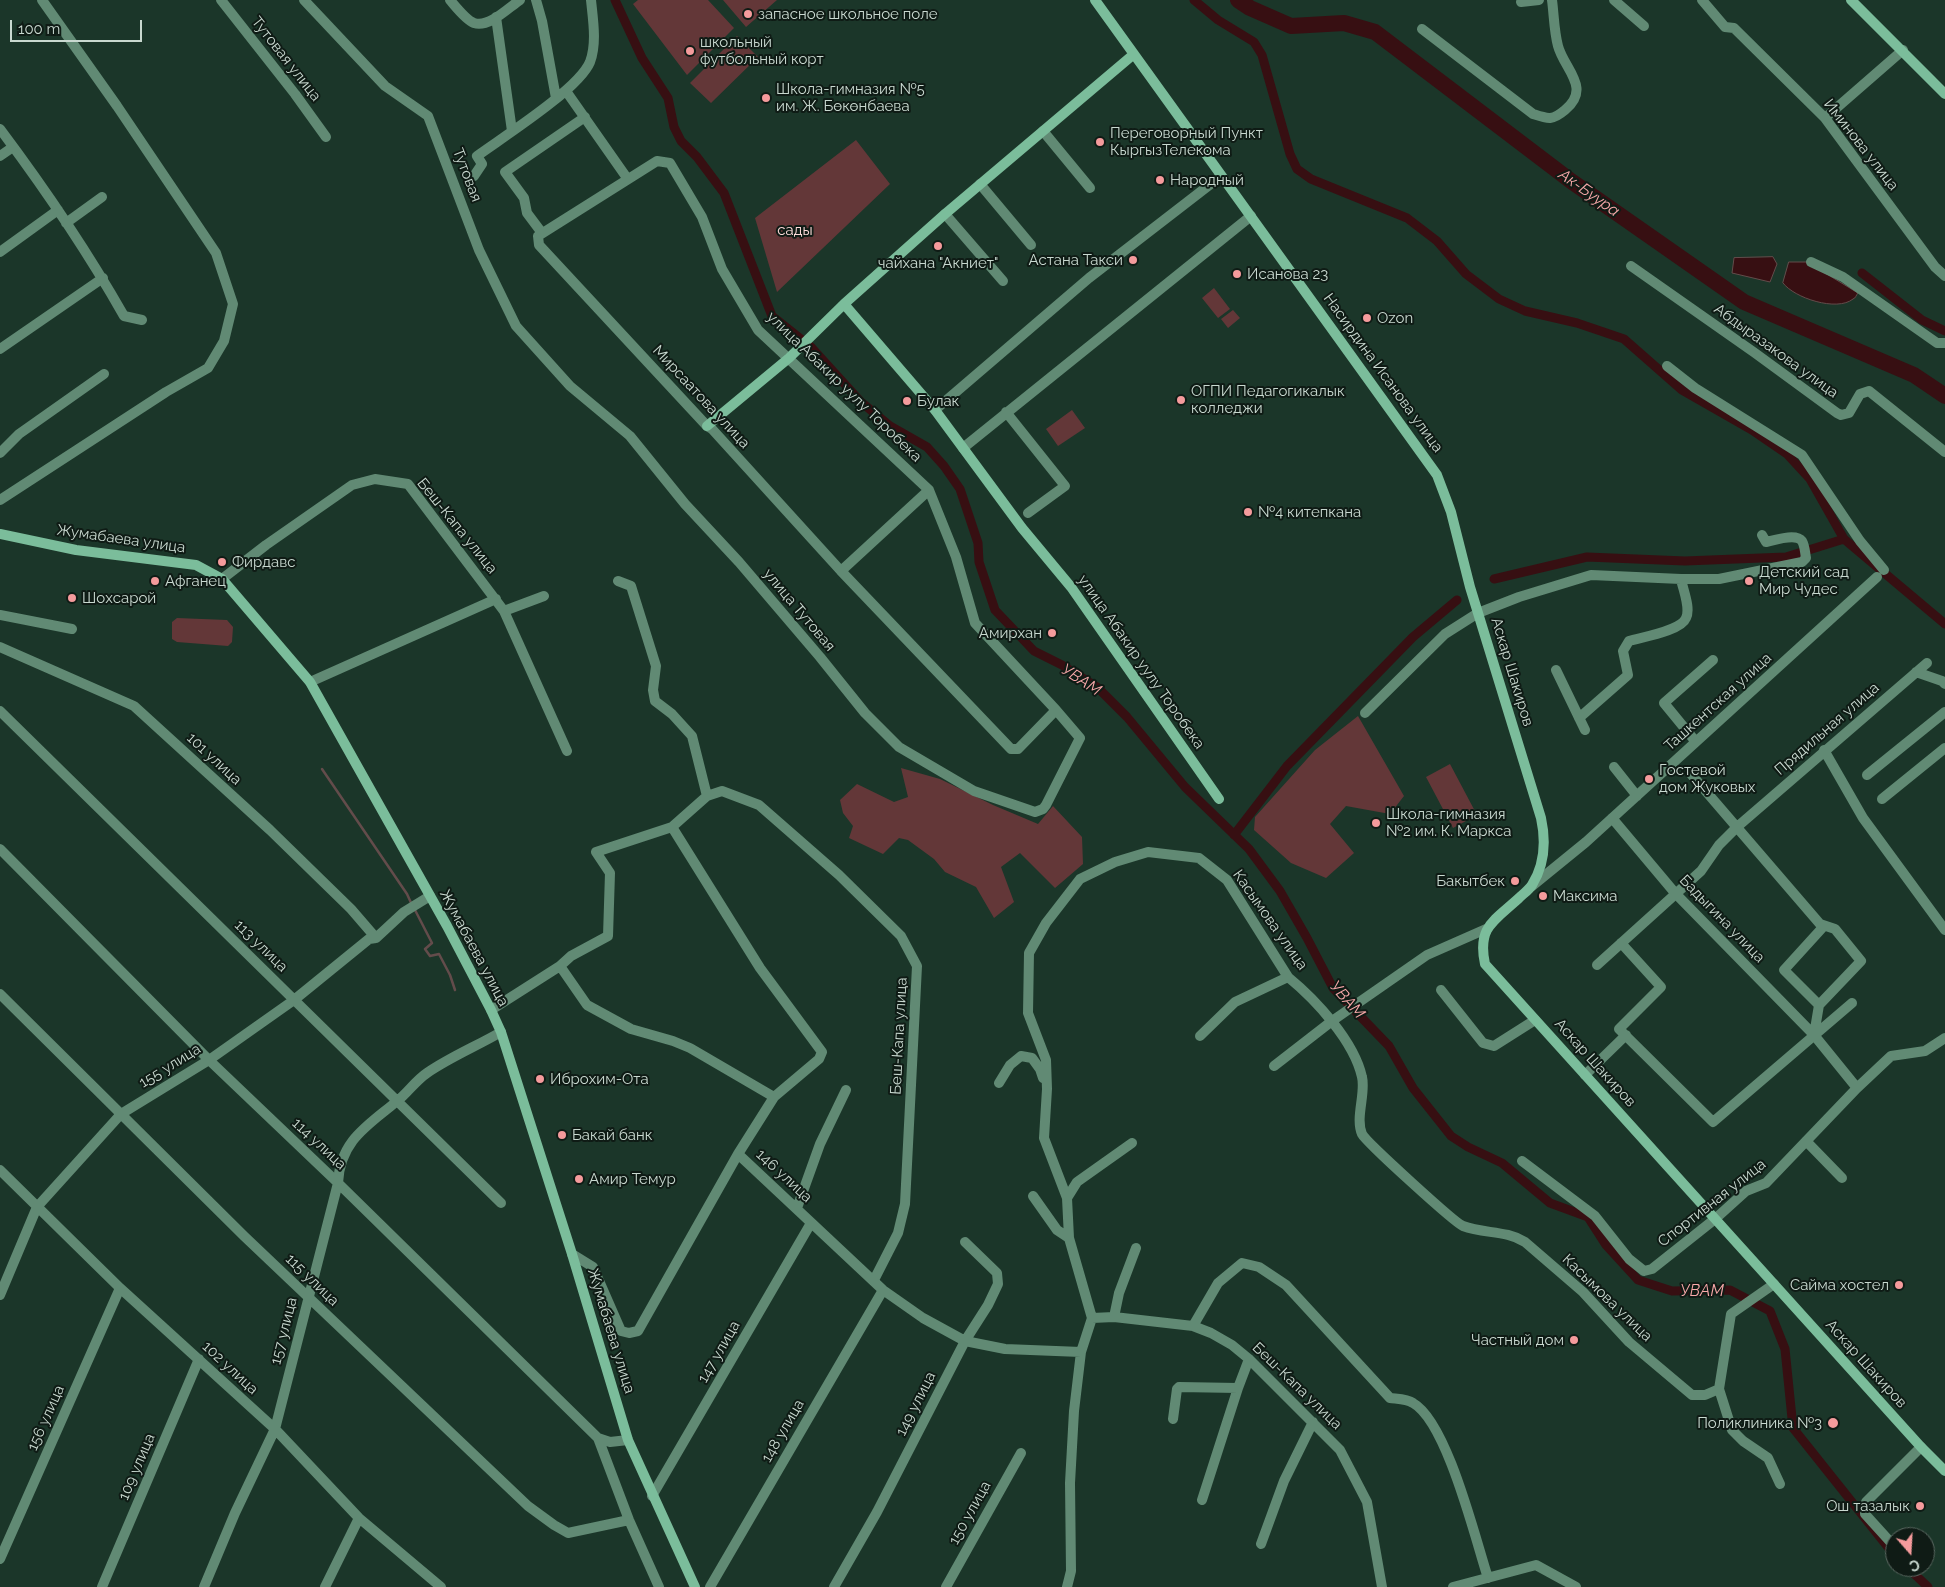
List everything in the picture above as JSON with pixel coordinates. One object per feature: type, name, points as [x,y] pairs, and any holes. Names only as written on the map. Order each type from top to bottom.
[{"type":"street","points":[[0,500],[166,392],[208,368],[224,341],[233,304],[216,253],[117,106],[42,0]]},
{"type":"street","name":"Тутовая улица","points":[[221,0],[296,94],[326,137]]},
{"type":"street","name":"Тутовая","points":[[304,0],[385,86],[428,116],[479,250],[516,326],[570,386]]},
{"type":"street","points":[[450,0],[472,22],[483,24],[520,0]]},
{"type":"street","points":[[536,0],[542,21],[556,98]]},
{"type":"street","points":[[474,176],[482,164],[477,156],[566,91],[590,62],[594,34],[592,0]]},
{"type":"street","name":"Насирдина Исанова улица","points":[[1095,0],[1437,475],[1451,512],[1477,610]]},
{"type":"street","points":[[1521,2],[1540,0]]},
{"type":"street","points":[[1422,28],[1533,114],[1546,118],[1556,118],[1569,107],[1575,98],[1576,82],[1558,47],[1552,0]]},
{"type":"street","points":[[1614,0],[1644,26]]},
{"type":"street","name":"Иминова улица","points":[[1702,0],[1725,27],[1734,28],[1824,118],[1936,267],[1945,276]]},
{"type":"street","points":[[1851,0],[1945,94]]},
{"type":"street","points":[[496,17],[512,131]]},
{"type":"street","points":[[1824,118],[1902,50]]},
{"type":"street","points":[[706,426],[791,355],[844,304],[945,214],[1134,54]]},
{"type":"street","points":[[566,91],[627,178]]},
{"type":"street","points":[[542,234],[527,212],[524,198],[505,172],[585,117]]},
{"type":"street","points":[[0,129],[58,210],[103,278],[124,316],[142,320]]},
{"type":"street","points":[[1043,131],[1090,188]]},
{"type":"street","points":[[0,156],[13,147]]},
{"type":"street","name":"улица Абакир уулу Торобека","points":[[542,234],[627,178],[657,161],[670,163],[702,217],[722,269],[758,330],[791,355],[929,490],[956,557],[975,623],[1056,710]]},
{"type":"street","points":[[935,410],[1089,278],[1222,176]]},
{"type":"street","points":[[980,184],[1032,245]]},
{"type":"street","points":[[66,223],[102,197]]},
{"type":"street","points":[[0,252],[58,210]]},
{"type":"street","points":[[945,214],[1003,281]]},
{"type":"street","points":[[963,448],[1251,216]]},
{"type":"street","name":"Мирсаатова улица","points":[[542,234],[538,236],[539,245],[841,571],[1011,749],[1018,749],[1056,710]]},
{"type":"street","points":[[1811,262],[1843,277],[1937,342],[1945,343]]},
{"type":"street","name":"Абдыразакова улица","points":[[1631,266],[1754,352],[1837,414],[1844,415],[1849,413],[1860,394],[1869,391],[1945,452]]},
{"type":"street","points":[[0,349],[103,278]]},
{"type":"street","name":"улица Абакир уулу Торобека","points":[[844,304],[935,410],[1022,528],[1071,588],[1219,799]]},
{"type":"street","name":"Ташкентская улица","points":[[1532,886],[1586,842],[1881,573],[1802,455],[1695,388],[1667,366]]},
{"type":"street","points":[[0,453],[18,434],[104,374]]},
{"type":"street","name":"улица Тутовая","points":[[570,386],[630,436],[685,504],[739,562],[865,713],[899,747],[974,791],[1035,812],[1043,809],[1046,805],[1080,738],[1056,710]]},
{"type":"street","points":[[1006,412],[1065,486],[1028,513]]},
{"type":"street","name":"Беш-Капа улица","points":[[222,580],[352,485],[375,479],[408,484],[504,611],[567,751]]},
{"type":"street","points":[[841,571],[929,490]]},
{"type":"street","name":"Жумабаева улица","points":[[0,534],[76,550],[196,564],[222,580],[310,682],[447,926],[501,1032],[572,1254],[628,1440],[695,1587]]},
{"type":"street","points":[[1365,713],[1445,634],[1477,610],[1591,575],[1719,579],[1802,562],[1806,558],[1804,544],[1796,537],[1766,542],[1762,535]]},
{"type":"street","points":[[1579,718],[1628,675],[1624,650],[1629,641],[1678,627],[1686,618],[1687,606],[1681,579]]},
{"type":"street","points":[[491,1010],[560,966],[571,956],[608,936],[610,874],[596,852],[672,826],[707,796],[692,736],[672,714],[655,701],[653,690],[656,666],[645,629],[631,586],[618,581]]},
{"type":"street","points":[[504,611],[544,596]]},
{"type":"street","points":[[310,682],[496,600]]},
{"type":"street","name":"Аскар Шакиров","points":[[1477,610],[1541,818],[1545,837],[1540,866],[1532,886],[1486,929],[1481,948],[1485,964],[1945,1472]]},
{"type":"street","points":[[0,615],[72,628]]},
{"type":"street","name":"101 улица","points":[[0,647],[134,706],[270,830],[351,909],[376,938]]},
{"type":"street","points":[[1696,742],[1664,703],[1712,660]]},
{"type":"street","name":"Прядильная улица","points":[[1597,965],[1701,871],[1719,844],[1737,827],[1927,663]]},
{"type":"street","points":[[1556,670],[1585,730]]},
{"type":"street","points":[[1916,672],[1942,681],[1945,684]]},
{"type":"street","name":"113 улица","points":[[0,711],[501,1203]]},
{"type":"street","points":[[1867,775],[1945,712]]},
{"type":"street","points":[[1882,799],[1945,748]]},
{"type":"street","points":[[1824,750],[1863,818],[1945,930]]},
{"type":"street","points":[[1614,766],[1637,796]]},
{"type":"street","points":[[1691,774],[1820,924],[1835,930],[1861,961],[1819,1005],[1814,1036]]},
{"type":"street","name":"Беш-Капа улица","points":[[707,796],[722,791],[759,805],[839,875],[901,936],[917,966],[905,1204],[898,1233],[874,1280]]},
{"type":"street","name":"Бадыгина улица","points":[[1612,818],[1675,893],[1814,1036],[1857,1088]]},
{"type":"street","points":[[672,826],[760,968],[822,1052],[819,1059],[774,1097],[738,1154]]},
{"type":"street","name":"114 улица","points":[[0,850],[209,1060],[338,1183],[598,1438]]},
{"type":"street","name":"Касымова улица","points":[[1092,1318],[1069,1238],[1067,1198],[1044,1138],[1047,1089],[1046,1060],[1028,1013],[1029,954],[1046,923],[1080,879],[1115,862],[1148,852],[1199,858],[1227,880],[1288,977],[1335,1019],[1351,1050],[1362,1078],[1362,1134],[1378,1151],[1462,1226],[1514,1236],[1525,1242],[1583,1292],[1629,1342],[1692,1395],[1705,1395],[1719,1389]]},
{"type":"street","name":"155 улица","points":[[0,1295],[37,1207],[120,1114],[209,1060],[294,1000],[369,940],[376,938],[414,906],[430,896]]},
{"type":"street","points":[[1819,1005],[1784,970],[1824,926]]},
{"type":"street","points":[[1274,1066],[1335,1019],[1427,954],[1486,929]]},
{"type":"street","points":[[1621,943],[1661,987],[1619,1029],[1713,1122],[1852,1003]]},
{"type":"street","points":[[560,966],[587,1005],[631,1029],[690,1048],[774,1097]]},
{"type":"street","points":[[1200,1036],[1235,1002],[1288,977]]},
{"type":"street","points":[[1441,990],[1483,1044],[1494,1046],[1535,1020]]},
{"type":"street","name":"115 улица","points":[[0,994],[308,1298],[528,1506],[568,1533],[629,1520]]},
{"type":"street","name":"157 улица","points":[[204,1587],[235,1513],[275,1430],[338,1183],[339,1166],[350,1145],[367,1124],[398,1101],[425,1074],[501,1032]]},
{"type":"street","points":[[1585,1075],[1626,1035]]},
{"type":"street","name":"Спортивная улица","points":[[1522,1161],[1595,1216],[1629,1259],[1644,1271],[1652,1269],[1715,1219],[1746,1191],[1766,1183],[1857,1088],[1891,1056],[1925,1051],[1945,1038]]},
{"type":"street","points":[[999,1083],[1010,1065],[1021,1056],[1032,1058],[1040,1069],[1047,1089]]},
{"type":"street","points":[[797,1208],[820,1144],[846,1090]]},
{"type":"street","points":[[1806,1142],[1842,1178]]},
{"type":"street","points":[[1067,1198],[1077,1182],[1132,1144]]},
{"type":"street","name":"146 улица","points":[[572,1254],[592,1268],[621,1330],[630,1333],[638,1331],[738,1154],[883,1290],[923,1318],[965,1341],[1005,1349],[1081,1352]]},
{"type":"street","name":"102 улица","points":[[0,1170],[120,1288],[275,1430],[359,1518],[437,1586]]},
{"type":"street","points":[[1033,1196],[1057,1230],[1069,1238]]},
{"type":"street","name":"147 улица","points":[[652,1496],[811,1223]]},
{"type":"street","name":"149 улица","points":[[834,1587],[877,1512],[965,1341],[988,1305],[998,1284],[997,1273],[965,1242]]},
{"type":"street","points":[[1114,1317],[1119,1293],[1136,1248]]},
{"type":"street","points":[[1193,1326],[1218,1283],[1242,1263],[1259,1267],[1286,1285],[1390,1398],[1412,1402],[1429,1416],[1450,1457],[1488,1578]]},
{"type":"street","points":[[1774,1284],[1730,1314],[1719,1389],[1732,1430],[1742,1442],[1768,1458],[1780,1484]]},
{"type":"street","name":"156 улица","points":[[0,1559],[120,1288]]},
{"type":"street","name":"148 улица","points":[[710,1587],[883,1290]]},
{"type":"street","name":"Беш-Капа улица","points":[[1092,1318],[1114,1317],[1193,1326],[1211,1333],[1232,1345],[1249,1359],[1340,1450],[1367,1502],[1382,1587]]},
{"type":"street","points":[[1067,1587],[1071,1571],[1070,1482],[1074,1411],[1081,1352],[1092,1318]]},
{"type":"street","points":[[1202,1500],[1249,1359]]},
{"type":"street","name":"109 улица","points":[[102,1587],[199,1360]]},
{"type":"street","points":[[1173,1419],[1177,1389],[1179,1387],[1238,1388]]},
{"type":"street","points":[[1261,1544],[1284,1481],[1313,1422]]},
{"type":"street","points":[[598,1438],[610,1442],[628,1440]]},
{"type":"street","points":[[598,1438],[629,1520],[659,1587]]},
{"type":"street","points":[[1885,1536],[1864,1514],[1866,1502],[1921,1447]]},
{"type":"street","name":"150 улица","points":[[946,1587],[1021,1453]]},
{"type":"street","points":[[325,1587],[359,1518]]},
{"type":"street","points":[[1453,1587],[1536,1565],[1576,1587]]},
{"type":"green space","name":"школьный футбольный корт","points":[[638,0],[708,0],[734,28],[687,75],[633,4]]},
{"type":"green space","name":"запасное школьное поле","points":[[723,0],[777,0],[746,27]]},
{"type":"green space","points":[[737,36],[758,57],[711,103],[690,83]]},
{"type":"green space","name":"сады","points":[[856,140],[890,184],[777,292],[755,218]]},
{"type":"green space","points":[[1214,288],[1230,309],[1218,318],[1202,298]]},
{"type":"green space","points":[[1233,310],[1240,318],[1228,328],[1221,319]]},
{"type":"green space","points":[[1072,410],[1085,428],[1058,446],[1046,429]]},
{"type":"green space","points":[[177,618],[227,620],[233,627],[232,642],[228,646],[177,642],[172,639],[172,622]]},
{"type":"green space","points":[[1358,716],[1404,796],[1390,814],[1346,806],[1330,824],[1354,853],[1326,878],[1291,863],[1254,830],[1255,817],[1315,750]]},
{"type":"green space","points":[[1450,764],[1477,815],[1453,828],[1426,777]]},
{"type":"green space","points":[[901,768],[940,779],[993,805],[1038,824],[1053,806],[1082,837],[1083,864],[1055,888],[1020,853],[1001,867],[1014,902],[994,918],[976,887],[945,872],[934,859],[908,840],[899,838],[883,854],[849,838],[853,826],[843,813],[840,800],[857,784],[894,802],[908,797]]},
{"type":"shaded area","points":[[1773,257],[1777,264],[1770,282],[1732,273],[1734,258]]},
{"type":"shaded area","points":[[1789,262],[1807,262],[1858,293],[1854,299],[1846,303],[1837,304],[1816,302],[1796,294],[1783,283]]},
{"type":"waterway","name":"УВАМ","points":[[615,0],[642,58],[668,98],[674,127],[681,141],[697,157],[724,193],[772,316],[811,347],[861,402],[890,426],[927,447],[944,466],[960,489],[978,543],[979,562],[995,610],[1034,651],[1062,665],[1097,687],[1127,717],[1185,787],[1249,849],[1280,891],[1333,988],[1389,1046],[1413,1088],[1451,1136],[1468,1147],[1502,1163],[1550,1203],[1588,1217],[1606,1245],[1638,1280],[1672,1291],[1730,1290],[1770,1311],[1785,1349],[1793,1428],[1885,1543]]},
{"type":"waterway","points":[[1194,0],[1218,20],[1254,42],[1262,55],[1290,154],[1297,169],[1311,179],[1407,218],[1437,241],[1466,274],[1499,299],[1525,311],[1577,323],[1624,339],[1682,390],[1752,430],[1787,454],[1810,479],[1844,539],[1945,624]]},
{"type":"waterway","name":"Ак-Буура","points":[[1238,0],[1250,8],[1291,26],[1344,23],[1375,32],[1571,181],[1744,302],[1914,375],[1945,396]]},
{"type":"waterway","points":[[1862,273],[1922,320],[1945,331]]},
{"type":"waterway","points":[[1494,579],[1587,557],[1685,561],[1786,557],[1844,539]]},
{"type":"waterway","points":[[1234,835],[1287,766],[1413,637],[1457,600]]},
{"type":"waterway","points":[[322,769],[407,894],[412,905]]},
{"type":"waterway","points":[[415,910],[432,943],[425,949],[430,956],[439,954],[450,975],[455,990]]},
{"type":"waterway","name":"УВАМ","points":[[1918,1577],[1928,1587]]},
{"type":"place","name":"запасное школьное поле","points":[[748,14]]},
{"type":"place","name":"школьный футбольный корт","points":[[690,51]]},
{"type":"place","name":"Школа-гимназия №5 им. Ж. Бөкөнбаева","points":[[766,98]]},
{"type":"place","name":"Переговорный Пункт КыргызТелекома","points":[[1100,142]]},
{"type":"place","name":"Народный","points":[[1160,180]]},
{"type":"place","name":"чайхана \"Акниет\"","points":[[938,246]]},
{"type":"place","name":"Астана Такси","points":[[1133,260]]},
{"type":"place","name":"Исанова 23","points":[[1237,274]]},
{"type":"place","name":"Ozon","points":[[1367,318]]},
{"type":"place","name":"ОГПИ Педагогикалык колледжи","points":[[1181,400]]},
{"type":"place","name":"Булак","points":[[907,401]]},
{"type":"place","name":"№4 китепкана","points":[[1248,512]]},
{"type":"place","name":"Фирдавс","points":[[222,562]]},
{"type":"place","name":"Афганец","points":[[155,581]]},
{"type":"place","name":"Детский сад Мир Чудес","points":[[1749,581]]},
{"type":"place","name":"Шохсарой","points":[[72,598]]},
{"type":"place","name":"Амирхан","points":[[1052,633]]},
{"type":"place","name":"Гостевой дом Жуковых","points":[[1649,779]]},
{"type":"place","name":"Школа-гимназия №2 им. К. Маркса","points":[[1376,823]]},
{"type":"place","name":"Бакытбек","points":[[1515,881]]},
{"type":"place","name":"Максима","points":[[1543,896]]},
{"type":"place","name":"Иброхим-Ота","points":[[540,1079]]},
{"type":"place","name":"Бакай банк","points":[[562,1135]]},
{"type":"place","name":"Амир Темур","points":[[579,1179]]},
{"type":"place","name":"Сайма хостел","points":[[1899,1285]]},
{"type":"place","name":"Частный дом","points":[[1574,1340]]},
{"type":"place","name":"Поликлиника №3","points":[[1833,1423]]},
{"type":"place","name":"Ош тазалык","points":[[1920,1506]]}]
